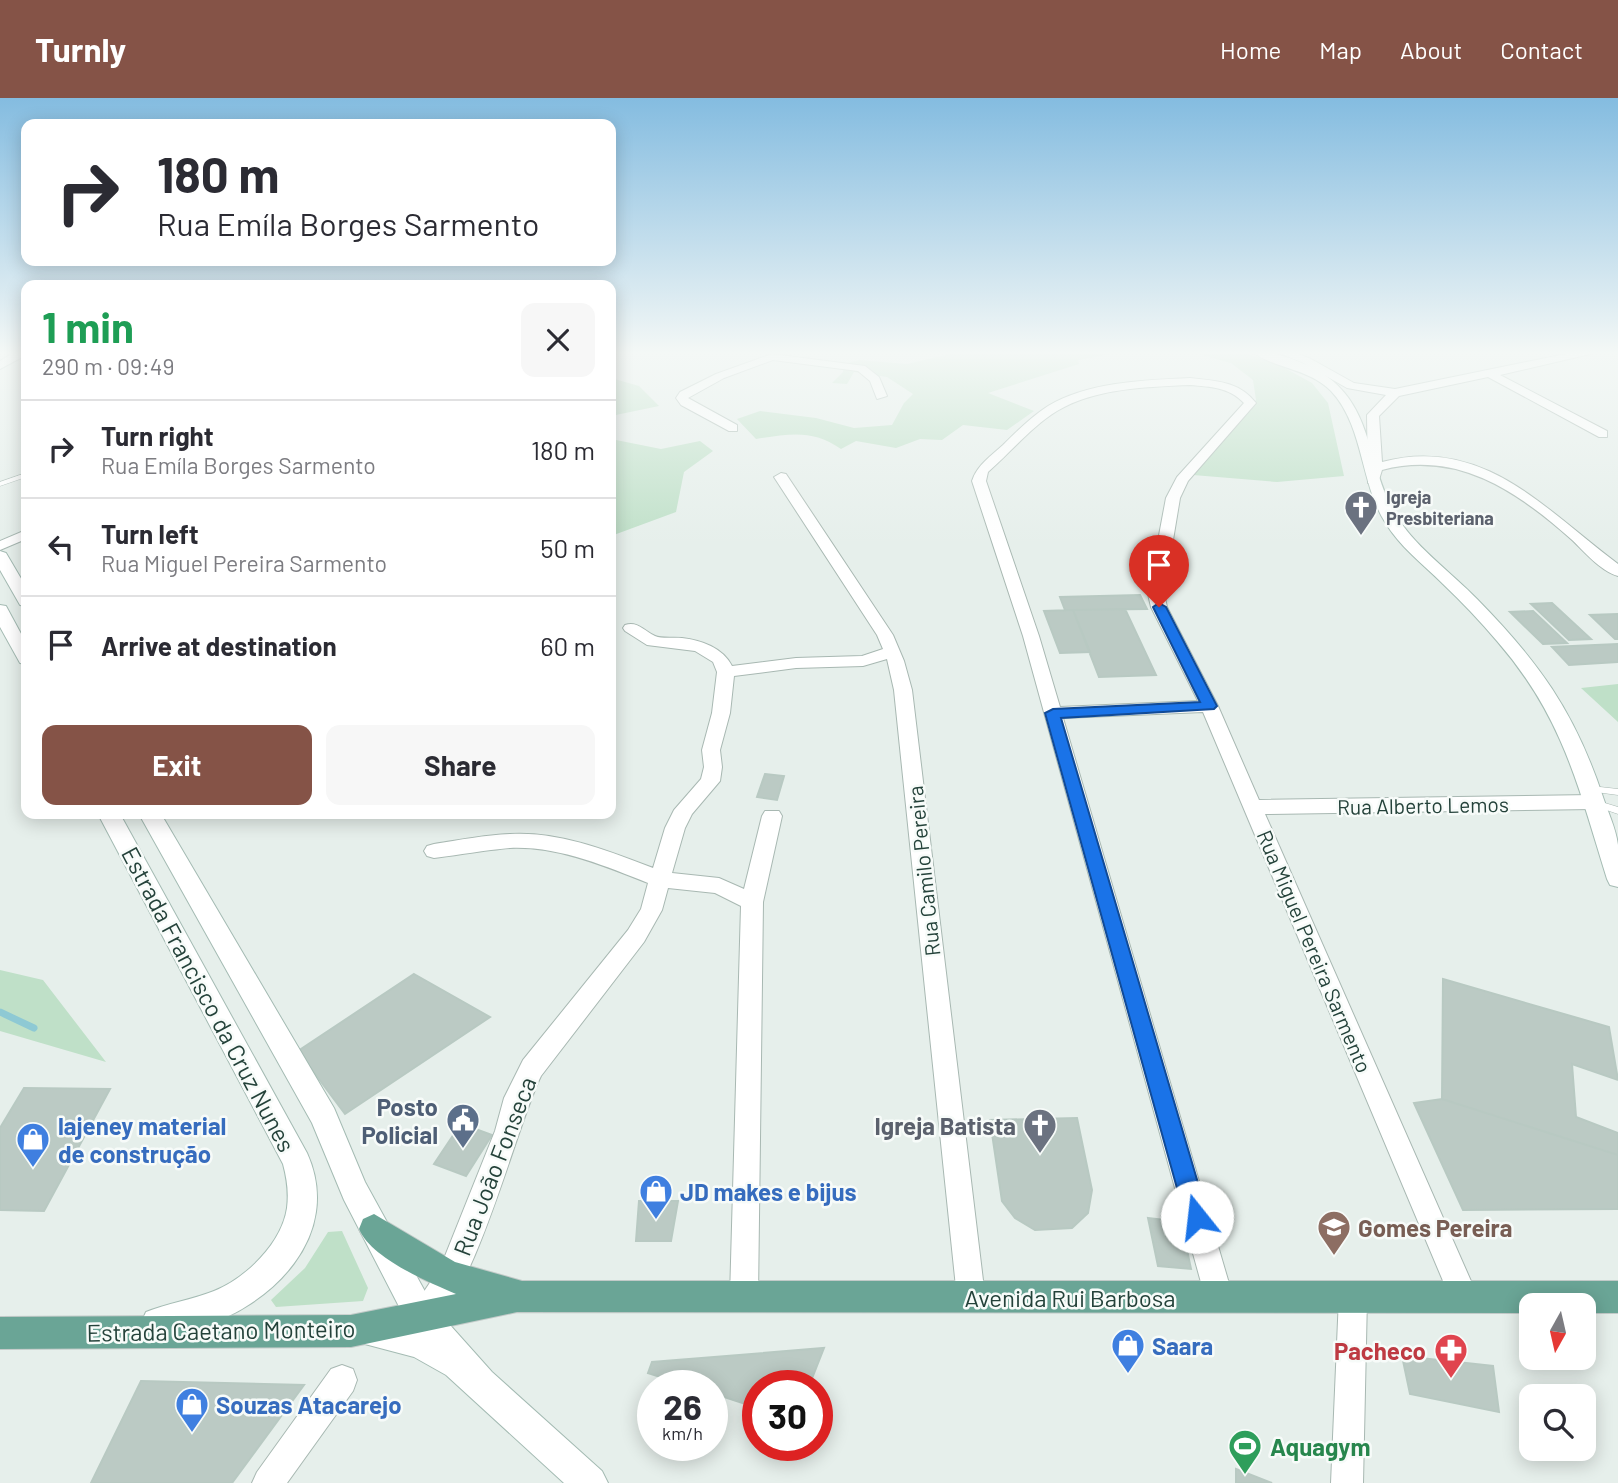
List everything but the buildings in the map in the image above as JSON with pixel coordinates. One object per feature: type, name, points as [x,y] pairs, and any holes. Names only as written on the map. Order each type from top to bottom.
[{"type":"main road","points":[[1351,416],[1390,518],[1405,538],[1460,591],[1544,688],[1574,750],[1616,868]]},
{"type":"main road","points":[[0,556],[21,592]]},
{"type":"main road","points":[[0,610],[21,650]]},
{"type":"main road","name":"Estrada Francisco da Cruz Nunes","points":[[112,819],[297,1162],[303,1192],[302,1214],[293,1236],[259,1280],[234,1298],[210,1308],[124,1332]]},
{"type":"main road","name":"Estrada Francisco da Cruz Nunes","points":[[153,819],[324,1117],[374,1230],[422,1317],[481,1382]]},
{"type":"main road","points":[[374,1230],[411,1257],[451,1276],[474,1286],[522,1297]]},
{"type":"main road","name":"Avenida Rui Barbosa","points":[[522,1297],[1618,1297]]},
{"type":"main road","name":"Estrada Caetano Monteiro","points":[[0,1333],[351,1331],[522,1297]]},
{"type":"main road","points":[[351,1331],[378,1332],[407,1338],[434,1348],[458,1363],[590,1483]]},
{"type":"street","points":[[710,416],[733,428]]},
{"type":"street","name":"Rua Miguel Pereira Sarmento","points":[[1043,416],[982,471],[979,481],[980,491],[1031,636],[1053,713]]},
{"type":"street","name":"Rua Miguel Pereira Sarmento","points":[[1239,416],[1182,480],[1173,498],[1156,580],[1159,607],[1209,706],[1464,1297]]},
{"type":"street","points":[[1369,416],[1374,475]]},
{"type":"street","points":[[1568,416],[1603,434]]},
{"type":"street","points":[[1374,475],[1391,462],[1421,460],[1455,463],[1480,471],[1533,501],[1618,571]]},
{"type":"street","name":"Rua Camilo Pereira","points":[[781,477],[878,625],[892,652],[903,690],[971,1297]]},
{"type":"street","points":[[0,546],[21,536]]},
{"type":"street","points":[[631,628],[653,642],[684,643],[701,647],[720,659],[726,671],[796,663],[863,661],[892,652]]},
{"type":"street","name":"Rua João Fonseca","points":[[422,1317],[451,1276],[508,1131],[517,1098],[531,1068],[636,936],[651,911],[675,828],[684,810],[710,781],[713,767],[711,751],[721,713],[726,671]]},
{"type":"street","points":[[1209,706],[1053,713],[1219,1297]]},
{"type":"street","name":"Rua Alberto Lemos","points":[[1253,807],[1590,796]]},
{"type":"street","points":[[744,1297],[752,902],[772,817]]},
{"type":"street","points":[[434,851],[512,841],[547,844],[598,855],[660,879],[719,886],[752,902]]},
{"type":"street","points":[[1347,1483],[1353,1297]]},
{"type":"street","points":[[268,1483],[342,1380]]},
{"type":"lane","points":[[0,484],[21,477]]},
{"type":"lane","points":[[1590,796],[1618,792]]},
{"type":"lane","points":[[1590,796],[1618,811]]},
{"type":"green space","points":[[747,416],[797,416],[854,428],[892,425],[897,416],[1027,416],[1007,430],[963,425],[942,440],[920,439],[896,448],[856,441],[841,449],[810,436],[790,435],[756,439],[737,419]]},
{"type":"green space","points":[[1243,416],[1331,416],[1344,476],[1277,482],[1193,475]]},
{"type":"green space","points":[[616,440],[661,449],[700,441],[713,451],[684,472],[676,512],[616,534]]},
{"type":"green space","points":[[1618,684],[1618,722],[1581,688]]},
{"type":"green space","points":[[0,970],[43,980],[106,1062],[0,1031]]},
{"type":"green space","points":[[342,1231],[368,1288],[363,1301],[276,1307],[271,1300],[305,1268],[328,1232]]},
{"type":"waterway","points":[[0,1012],[34,1028]]},
{"type":"place","name":"Igreja Presbiteriana","points":[[1361,537]]},
{"type":"place","name":"Posto Policial","points":[[463,1150]]},
{"type":"place","name":"Igreja Batista","points":[[1040,1155]]},
{"type":"place","name":"lajeney material de construção","points":[[33,1169]]},
{"type":"place","name":"JD makes e bijus","points":[[656,1221]]},
{"type":"place","name":"Gomes Pereira","points":[[1334,1257]]},
{"type":"place","name":"Saara","points":[[1128,1375]]},
{"type":"place","name":"Pacheco","points":[[1451,1380]]},
{"type":"place","name":"Souzas Atacarejo","points":[[192,1434]]},
{"type":"place","name":"Aquagym","points":[[1245,1476]]},
{"type":"route","points":[[1159,607],[1209,706],[1053,713],[1197,1217]]}]
